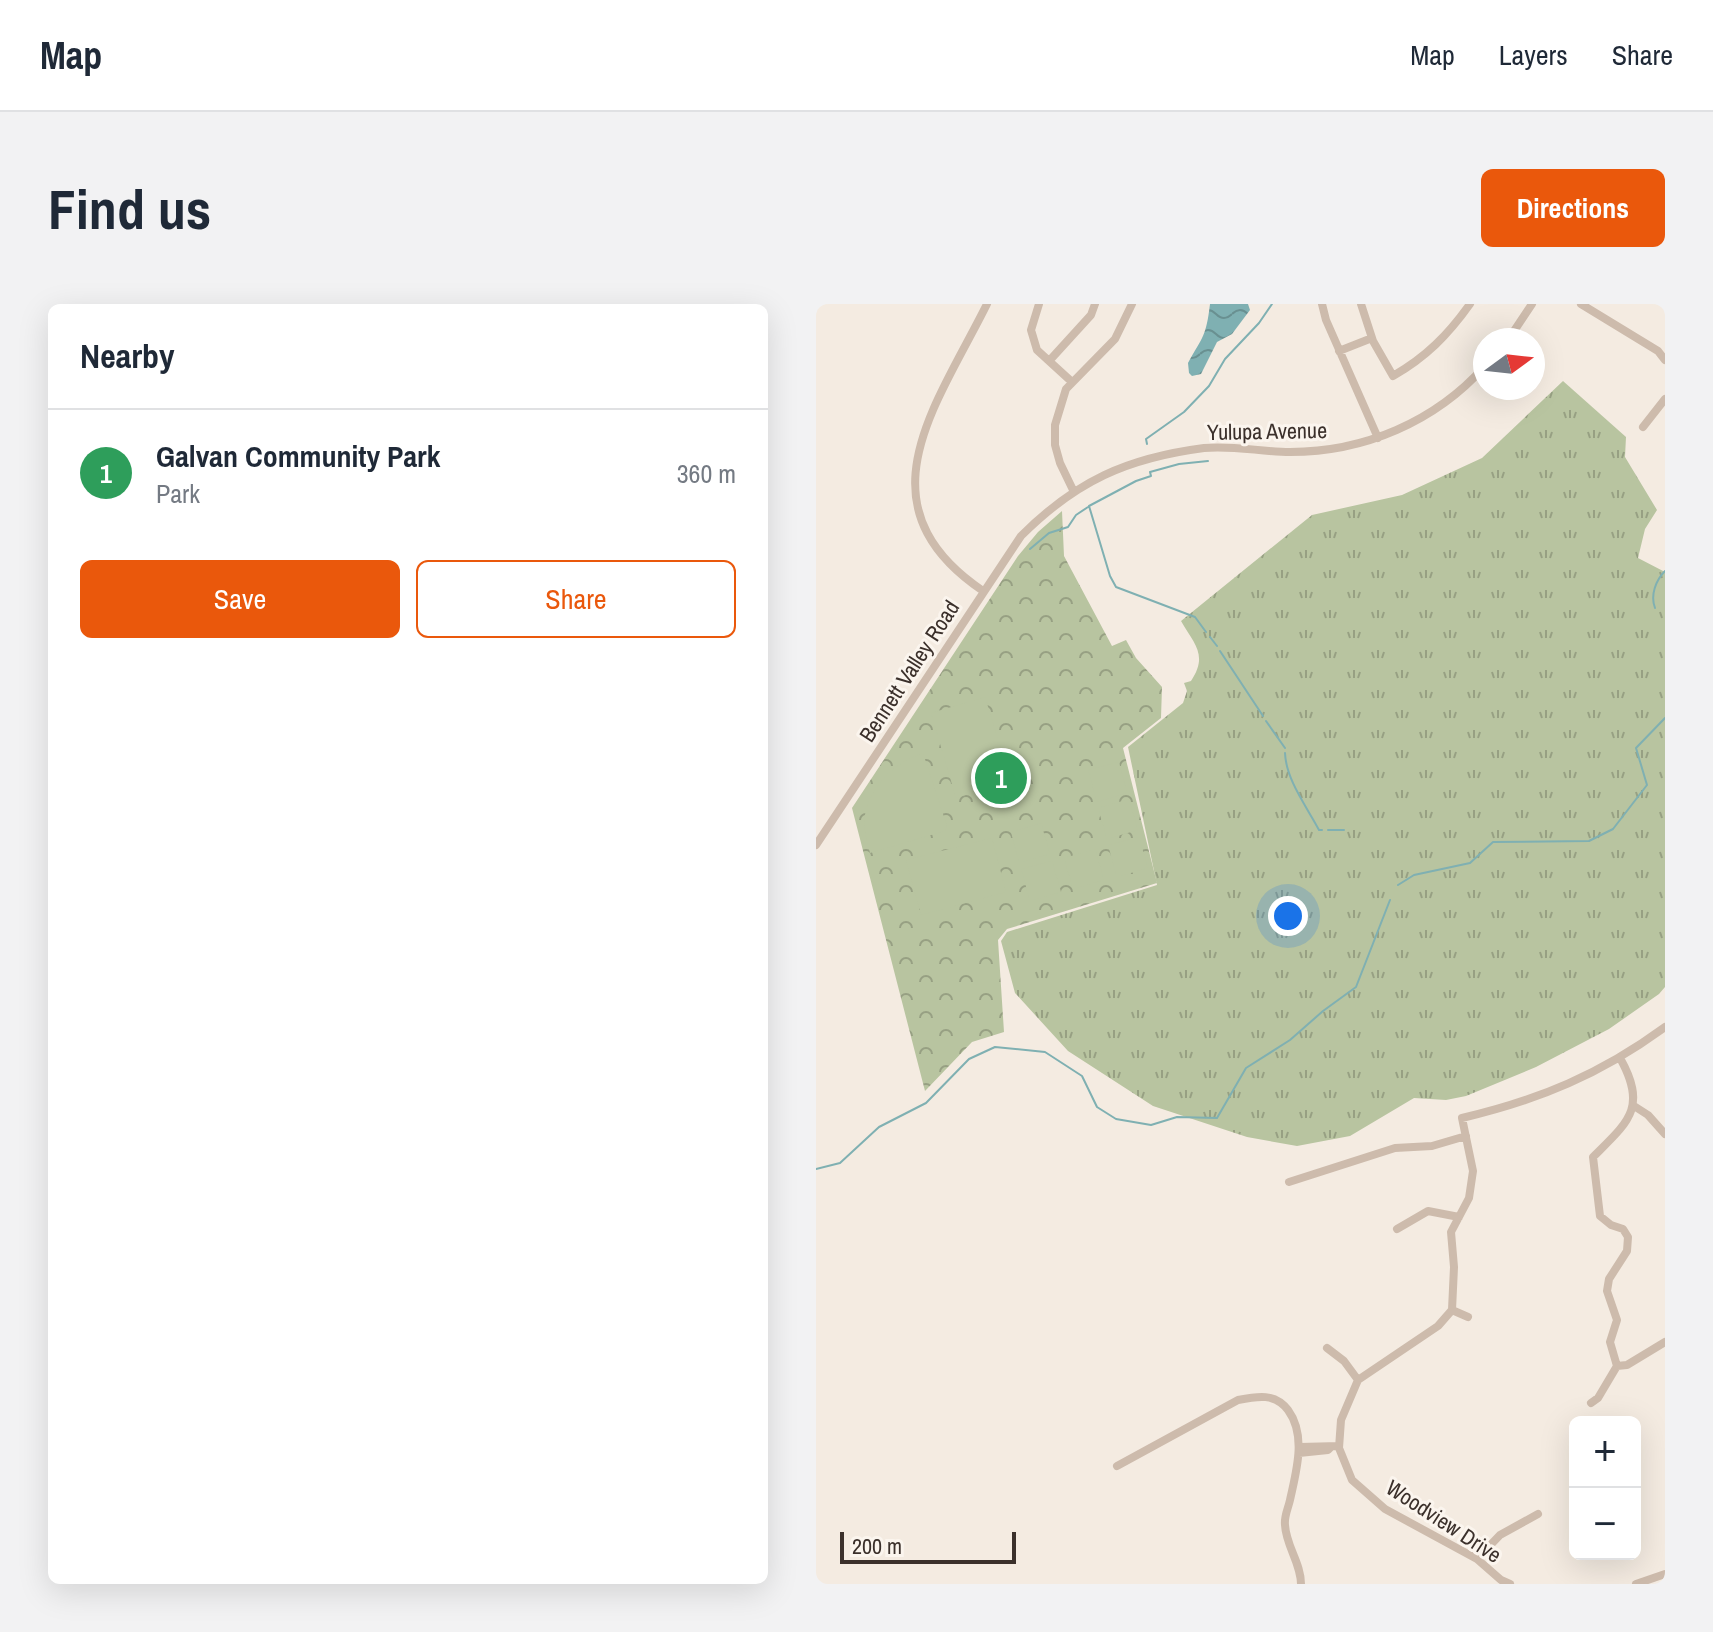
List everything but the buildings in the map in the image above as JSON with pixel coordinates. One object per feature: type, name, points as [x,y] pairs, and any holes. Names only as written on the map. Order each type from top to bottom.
[{"type":"street","points":[[1039,304],[1031,330],[1037,350],[1072,382]]},
{"type":"street","points":[[1050,360],[1091,315],[1095,304]]},
{"type":"street","points":[[1073,490],[1055,445],[1055,425],[1066,389],[1115,339],[1132,304]]},
{"type":"street","points":[[1322,304],[1378,438]]},
{"type":"street","points":[[1361,304],[1373,339],[1393,376],[1418,361],[1440,342],[1470,304]]},
{"type":"street","points":[[1516,328],[1532,304]]},
{"type":"street","points":[[1581,304],[1658,351],[1665,360]]},
{"type":"street","name":"Bennett Valley Road","points":[[816,845],[983,591],[941,555],[923,524],[914,479],[917,451],[926,424],[985,305]]},
{"type":"street","points":[[1340,353],[1373,339]]},
{"type":"street","name":"Yulupa Avenue","points":[[983,591],[1021,536],[1045,512],[1073,490],[1114,469],[1206,448],[1322,451],[1378,438],[1426,416],[1473,380]]},
{"type":"street","points":[[1643,427],[1665,399]]},
{"type":"street","points":[[1300,1450],[1326,1445],[1335,1447],[1341,1420],[1358,1380],[1438,1326],[1452,1310],[1454,1267],[1451,1232],[1469,1198],[1473,1171],[1462,1118],[1501,1109],[1556,1089],[1620,1058],[1665,1027]]},
{"type":"street","points":[[1591,1403],[1598,1398],[1617,1366],[1610,1342],[1618,1325],[1607,1291],[1609,1279],[1627,1251],[1628,1237],[1623,1229],[1611,1225],[1600,1216],[1593,1157],[1621,1129],[1634,1106],[1632,1080],[1620,1058]]},
{"type":"street","points":[[1634,1106],[1648,1115],[1665,1134]]},
{"type":"street","points":[[1289,1182],[1395,1148],[1432,1146],[1466,1136]]},
{"type":"street","points":[[1397,1229],[1428,1211],[1459,1217]]},
{"type":"street","points":[[1452,1310],[1468,1317]]},
{"type":"street","points":[[1617,1366],[1627,1365],[1665,1342]]},
{"type":"street","points":[[1327,1348],[1344,1361],[1358,1380]]},
{"type":"street","points":[[1117,1466],[1238,1400],[1258,1395],[1279,1399],[1291,1414],[1300,1450],[1284,1520],[1287,1544],[1301,1576],[1301,1584]]},
{"type":"street","name":"Woodview Drive","points":[[1335,1447],[1352,1480],[1385,1509],[1477,1559],[1510,1584]]},
{"type":"street","points":[[1477,1559],[1500,1535],[1538,1514]]},
{"type":"street","points":[[1636,1584],[1665,1574]]},
{"type":"green space","points":[[1563,381],[1626,437],[1625,457],[1657,510],[1645,529],[1638,558],[1665,572],[1665,987],[1609,1029],[1536,1067],[1466,1096],[1446,1100],[1414,1098],[1350,1136],[1297,1146],[1247,1137],[1153,1106],[1068,1051],[1015,993],[1001,941],[1007,932],[1157,885],[1128,747],[1183,703],[1187,691],[1184,683],[1191,681],[1199,657],[1181,621],[1312,515],[1402,495],[1482,458]]},
{"type":"green space","points":[[1062,511],[1064,556],[1112,646],[1126,640],[1136,658],[1162,687],[1161,718],[1123,748],[1157,883],[1007,929],[998,940],[1004,1032],[972,1042],[925,1091],[852,808],[1018,556],[1038,532]]},
{"type":"green space","points":[[985,697],[1011,781],[956,798],[931,713]]},
{"type":"green space","points":[[923,753],[947,826],[945,831],[870,853],[864,822],[870,798],[892,770]]},
{"type":"green space","points":[[1119,762],[1127,793],[1097,802],[1088,770]]},
{"type":"green space","points":[[1129,799],[1138,830],[1107,839],[1098,808]]},
{"type":"green space","points":[[1041,823],[1050,854],[1019,863],[1011,832]]},
{"type":"green space","points":[[1139,837],[1148,868],[1117,877],[1108,845]]},
{"type":"green space","points":[[992,838],[1006,892],[921,915],[906,860]]},
{"type":"green space","points":[[1095,849],[1104,880],[1073,889],[1064,858]]},
{"type":"green space","points":[[1052,861],[1061,892],[1030,901],[1021,869]]},
{"type":"water","points":[[1210,304],[1248,304],[1250,310],[1232,334],[1217,342],[1201,374],[1192,376],[1188,363],[1203,336]]},
{"type":"waterway","points":[[1147,444],[1146,439],[1184,412],[1209,386],[1225,359],[1259,323],[1272,304]]},
{"type":"waterway","points":[[1206,632],[1195,617],[1116,587],[1089,506],[1151,476],[1150,472],[1179,464],[1208,461]]},
{"type":"waterway","points":[[1030,549],[1049,533],[1068,527],[1076,515],[1088,507]]},
{"type":"waterway","points":[[1655,608],[1655,588],[1665,571]]},
{"type":"waterway","points":[[1210,637],[1217,646]]},
{"type":"waterway","points":[[1220,651],[1263,716]]},
{"type":"waterway","points":[[1398,885],[1414,875],[1470,863],[1493,842],[1589,841],[1613,829],[1647,785],[1636,748],[1665,718]]},
{"type":"waterway","points":[[1266,721],[1285,748]]},
{"type":"waterway","points":[[1285,753],[1293,783],[1319,830],[1322,830]]},
{"type":"waterway","points":[[1328,830],[1344,830]]},
{"type":"waterway","points":[[816,1169],[840,1163],[879,1127],[926,1103],[969,1059],[995,1047],[1045,1052],[1082,1076],[1097,1107],[1116,1119],[1151,1125],[1177,1117],[1217,1118],[1246,1068],[1290,1040],[1356,987],[1390,900]]},
{"type":"place","name":"Galvan Community Park","points":[[1001,778]]}]
